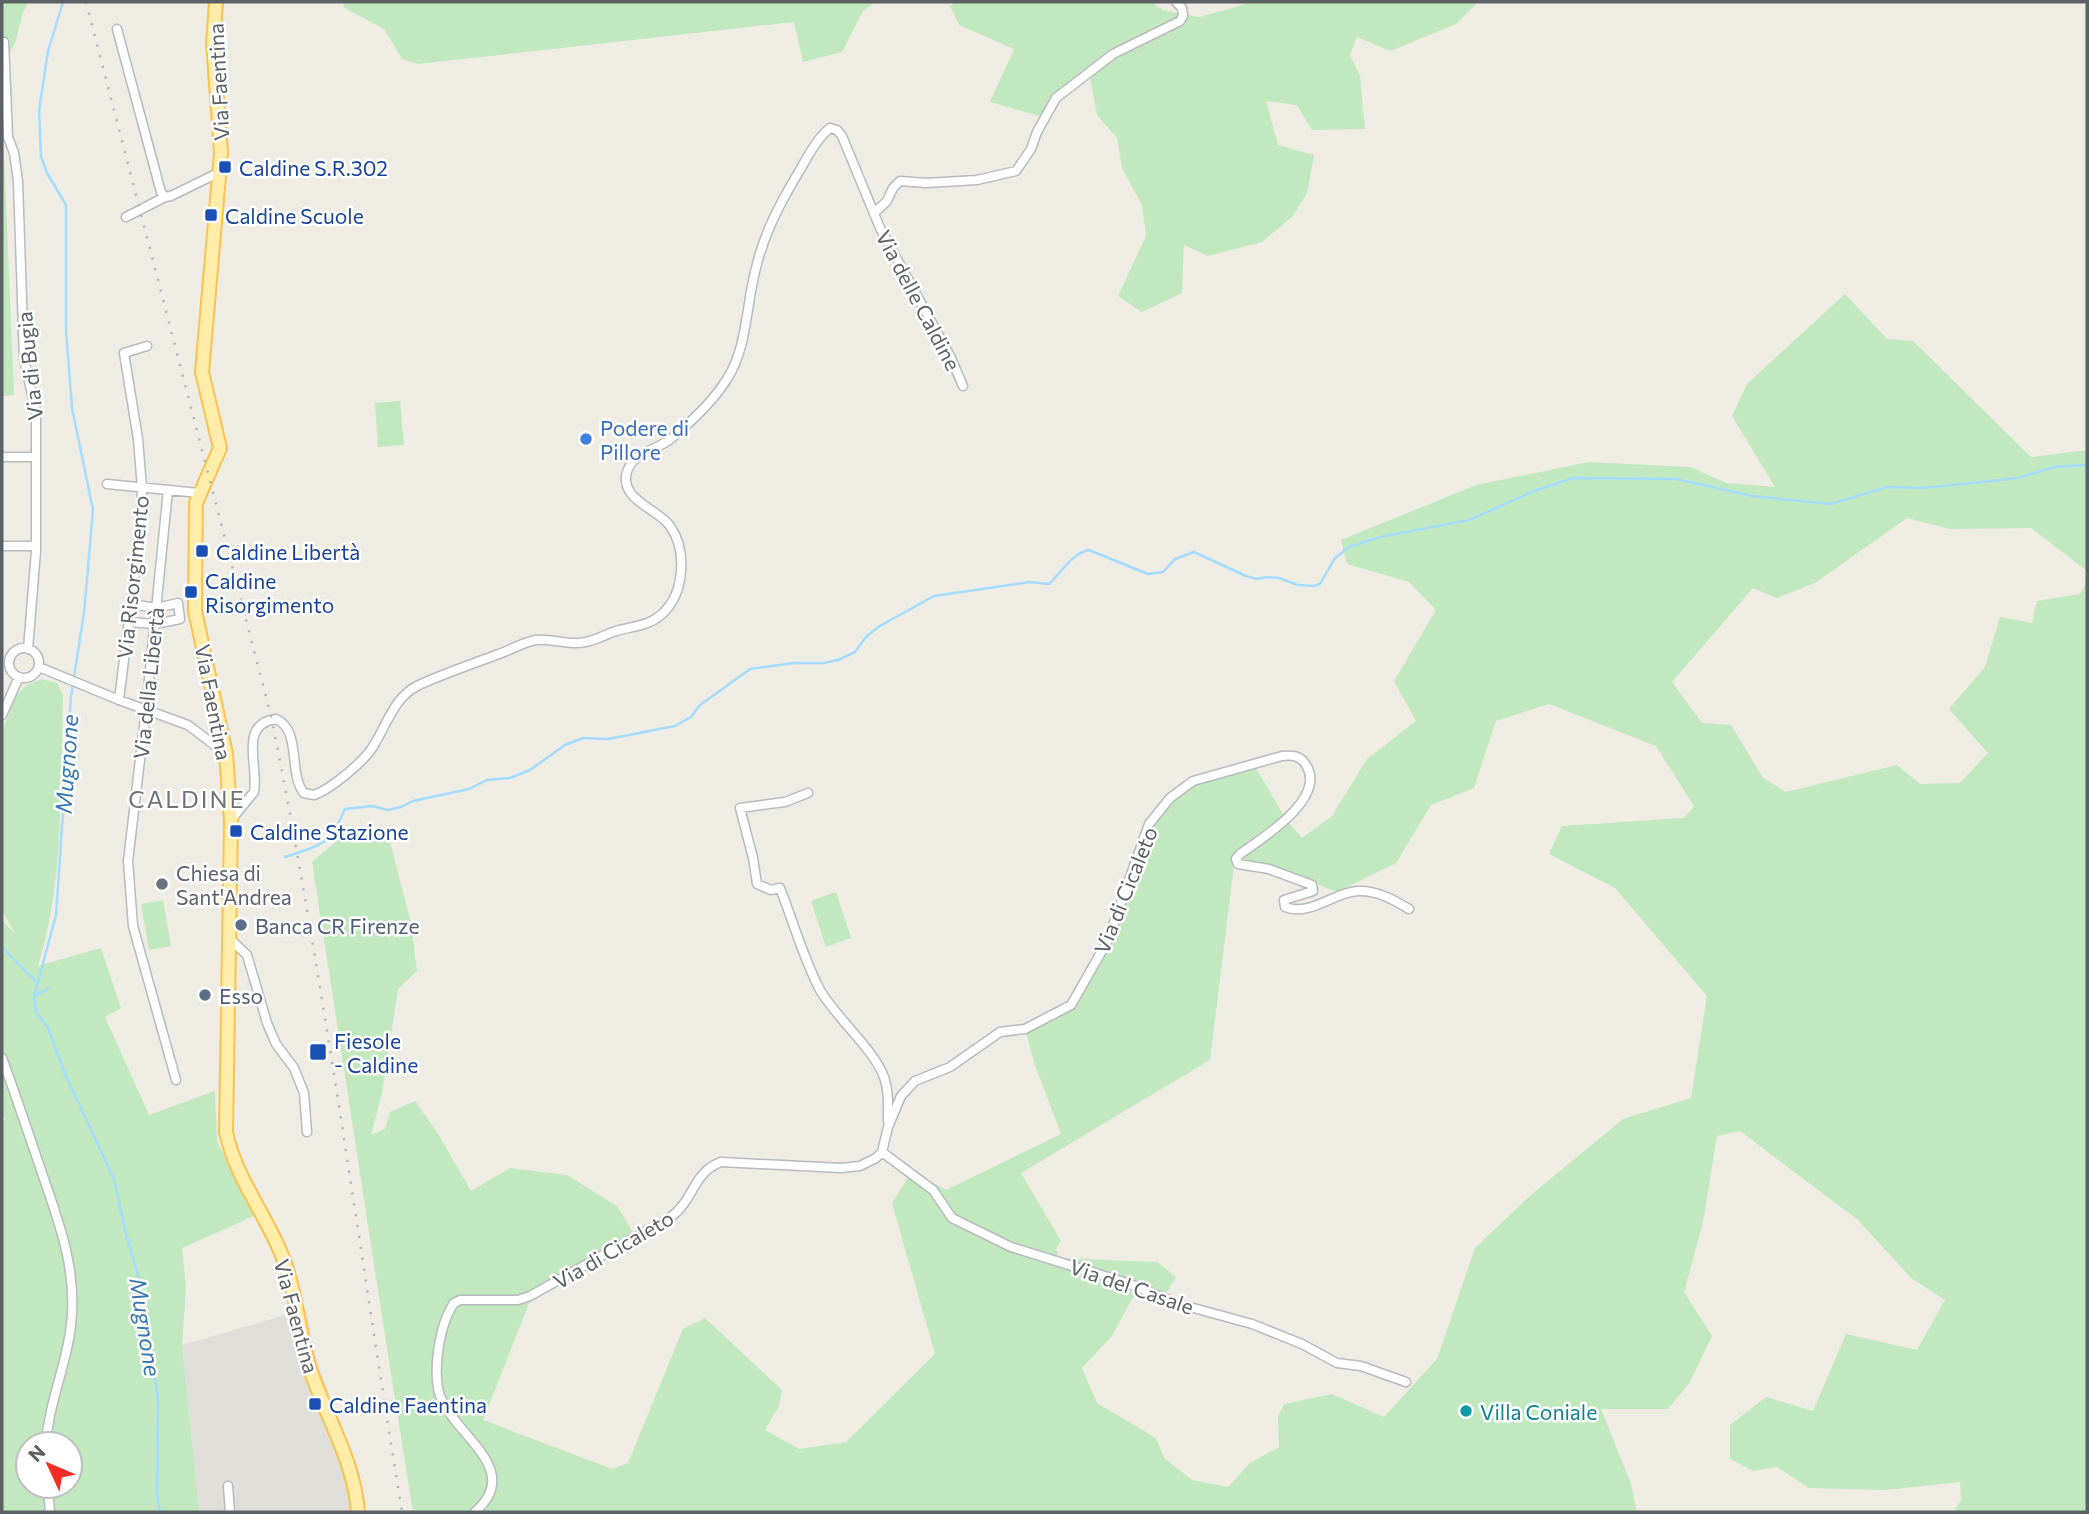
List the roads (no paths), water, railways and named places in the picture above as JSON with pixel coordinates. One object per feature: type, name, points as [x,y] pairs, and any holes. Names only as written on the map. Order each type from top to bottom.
[{"type":"main road","name":"Via Faentina","points":[[216,2],[213,43],[221,153],[202,372],[220,448],[199,494],[196,514],[195,611],[226,754],[231,821],[225,1119],[229,1145],[242,1177],[276,1243],[289,1275],[310,1369],[349,1463],[358,1512]]},
{"type":"street","name":"Via delle Caldine","points":[[874,213],[887,201],[893,188],[901,181],[926,183],[977,180],[1016,171],[1031,149],[1037,132],[1056,99],[1113,54],[1180,21],[1184,16],[1176,2]]},
{"type":"street","points":[[117,29],[161,192],[165,197]]},
{"type":"street","name":"Via di Bugia","points":[[4,42],[8,138],[14,153],[18,181],[24,359],[36,412],[36,547],[28,649]]},
{"type":"street","name":"Via delle Caldine","points":[[231,821],[254,792],[253,743],[255,732],[261,723],[276,719],[283,723],[291,740],[301,789],[308,795],[317,794],[368,752],[397,702],[417,686],[535,640],[579,643],[595,640],[615,631],[642,626],[664,612],[675,594],[682,570],[681,556],[671,527],[632,495],[627,485],[628,471],[633,461],[642,453],[674,437],[727,379],[742,344],[755,272],[765,236],[780,202],[806,158],[831,128],[842,136],[874,213],[951,358],[963,386]]},
{"type":"street","points":[[127,217],[220,172]]},
{"type":"street","name":"Via Risorgimento","points":[[119,700],[142,488],[138,439],[124,353],[147,345]]},
{"type":"street","points":[[2,457],[36,457]]},
{"type":"street","points":[[107,484],[199,494]]},
{"type":"street","name":"Via della Libertà","points":[[168,490],[128,861],[133,926],[176,1080]]},
{"type":"street","points":[[2,547],[36,547]]},
{"type":"street","points":[[128,622],[155,624],[180,619],[178,603],[156,608],[131,604]]},
{"type":"street","points":[[28,649],[37,655],[39,667],[30,677],[19,677],[12,671],[6,658],[28,649]]},
{"type":"street","points":[[39,667],[188,725],[226,754]]},
{"type":"street","points":[[2,715],[19,677]]},
{"type":"street","name":"Via di Cicaleto","points":[[475,1512],[489,1495],[494,1479],[484,1457],[441,1400],[436,1362],[451,1307],[456,1301],[518,1300],[530,1296],[671,1217],[681,1209],[700,1175],[711,1165],[721,1162],[841,1168],[860,1166],[876,1158],[882,1152],[888,1127],[901,1096],[915,1081],[950,1067],[1000,1032],[1025,1029],[1071,1005],[1107,943],[1149,824],[1170,798],[1193,781],[1282,756],[1300,758],[1307,766],[1311,780],[1307,796],[1282,823],[1240,855],[1236,859],[1238,864],[1269,869],[1312,885],[1313,891],[1284,901],[1285,907],[1289,909],[1308,908],[1347,893],[1365,891],[1393,900],[1409,909]]},
{"type":"street","points":[[808,793],[785,802],[740,808],[757,884],[771,890],[780,888],[818,986],[884,1077],[888,1098],[888,1127]]},
{"type":"street","points":[[230,939],[247,955],[276,1044],[295,1068],[304,1093],[307,1132]]},
{"type":"street","points":[[2,1058],[62,1233],[72,1282],[69,1340],[48,1430]]},
{"type":"street","name":"Via del Casale","points":[[882,1152],[933,1190],[952,1218],[1011,1247],[1130,1283],[1179,1304],[1252,1324],[1302,1344],[1337,1363],[1361,1366],[1406,1382]]},
{"type":"street","points":[[228,1486],[230,1512]]},
{"type":"waterway","name":"Mugnone","points":[[63,2],[48,51],[39,111],[41,156],[47,173],[66,205],[66,330],[72,408],[93,510],[84,613],[71,696],[56,915],[34,997],[36,1012],[48,1028],[65,1074],[114,1179],[140,1282],[158,1399],[157,1496],[160,1512]]},
{"type":"waterway","points":[[285,857],[325,841],[335,830],[345,809],[372,806],[388,810],[401,807],[413,801],[469,789],[487,780],[510,778],[530,770],[565,745],[583,738],[608,739],[675,726],[691,717],[700,705],[750,669],[838,660],[855,652],[878,627],[934,596],[1030,582],[1049,584],[1072,559],[1089,550],[1148,574],[1163,572],[1175,559],[1194,552],[1246,576],[1257,579],[1279,578],[1298,585],[1314,586],[1320,584],[1335,558],[1349,547],[1380,537],[1469,520],[1534,491],[1573,478],[1676,479],[1752,496],[1831,504],[1887,487],[1922,488],[1982,482],[2018,478],[2054,467],[2087,465]]},
{"type":"waterway","points":[[2,947],[36,982]]},
{"type":"waterway","points":[[34,997],[48,988]]},
{"type":"railway","points":[[86,2],[272,720],[325,1016],[402,1512]]},
{"type":"place","name":"Caldine S.R.302","points":[[225,167]]},
{"type":"place","name":"Caldine Scuole","points":[[211,215]]},
{"type":"place","name":"Podere di Pillore","points":[[586,439]]},
{"type":"place","name":"Caldine Libertà","points":[[202,551]]},
{"type":"place","name":"Caldine Risorgimento","points":[[191,592]]},
{"type":"place","name":"Caldine Stazione","points":[[236,831]]},
{"type":"place","name":"Chiesa di Sant'Andrea","points":[[162,884]]},
{"type":"place","name":"Banca CR Firenze","points":[[241,925]]},
{"type":"place","name":"Esso","points":[[205,995]]},
{"type":"place","name":"Fiesole - Caldine","points":[[318,1052]]},
{"type":"place","name":"Caldine Faentina","points":[[315,1404]]},
{"type":"place","name":"Villa Coniale","points":[[1466,1411]]},
{"type":"district","name":"CALDINE","points":[[187,798]]}]
